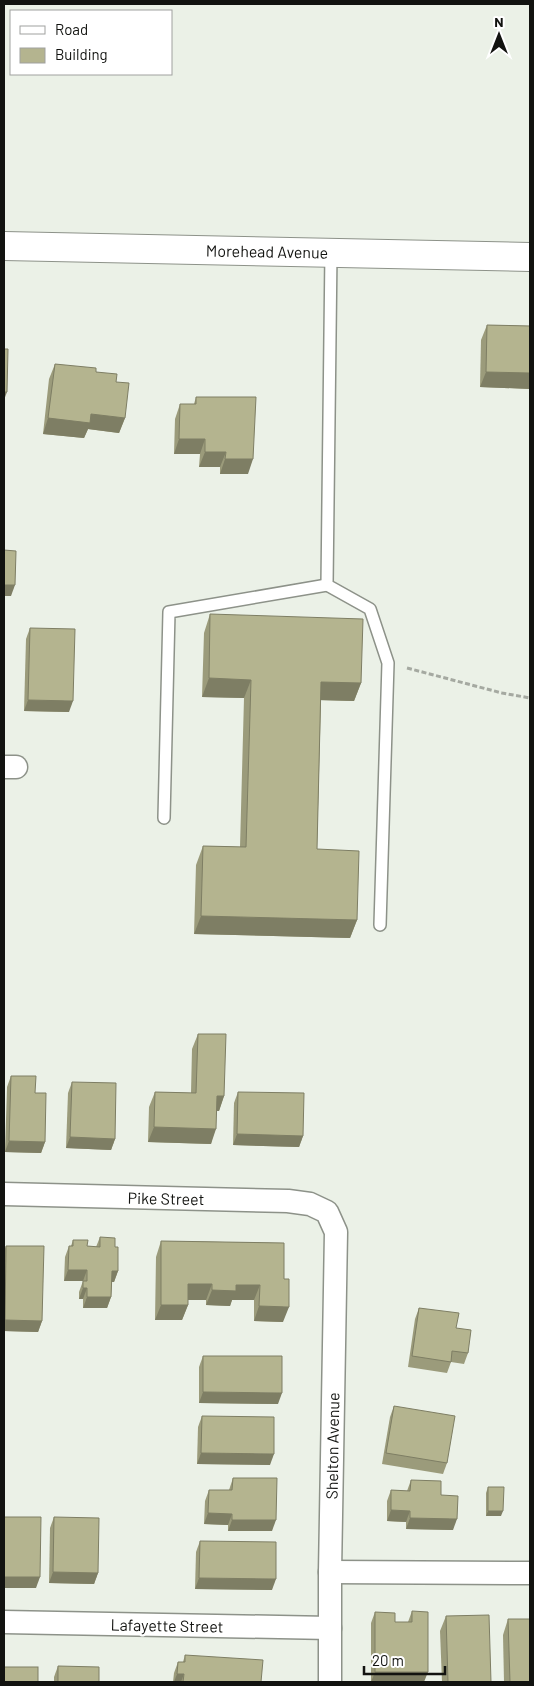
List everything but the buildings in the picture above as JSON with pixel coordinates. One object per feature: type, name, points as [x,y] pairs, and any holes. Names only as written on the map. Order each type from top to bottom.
[{"type":"street","name":"Morehead Avenue","points":[[4,246],[530,257]]},
{"type":"street","name":"Pike Street","points":[[4,1194],[288,1201],[310,1204],[327,1212]]},
{"type":"street","name":"Shelton Avenue","points":[[327,1212],[336,1232],[330,1682]]},
{"type":"street","points":[[330,1572],[530,1573]]},
{"type":"street","name":"Lafayette Street","points":[[4,1622],[330,1628]]},
{"type":"lane","points":[[327,585],[331,252]]},
{"type":"lane","points":[[164,818],[170,612],[327,585],[370,609],[388,663],[380,925]]},
{"type":"path","points":[[388,663],[502,693],[530,698]]}]
